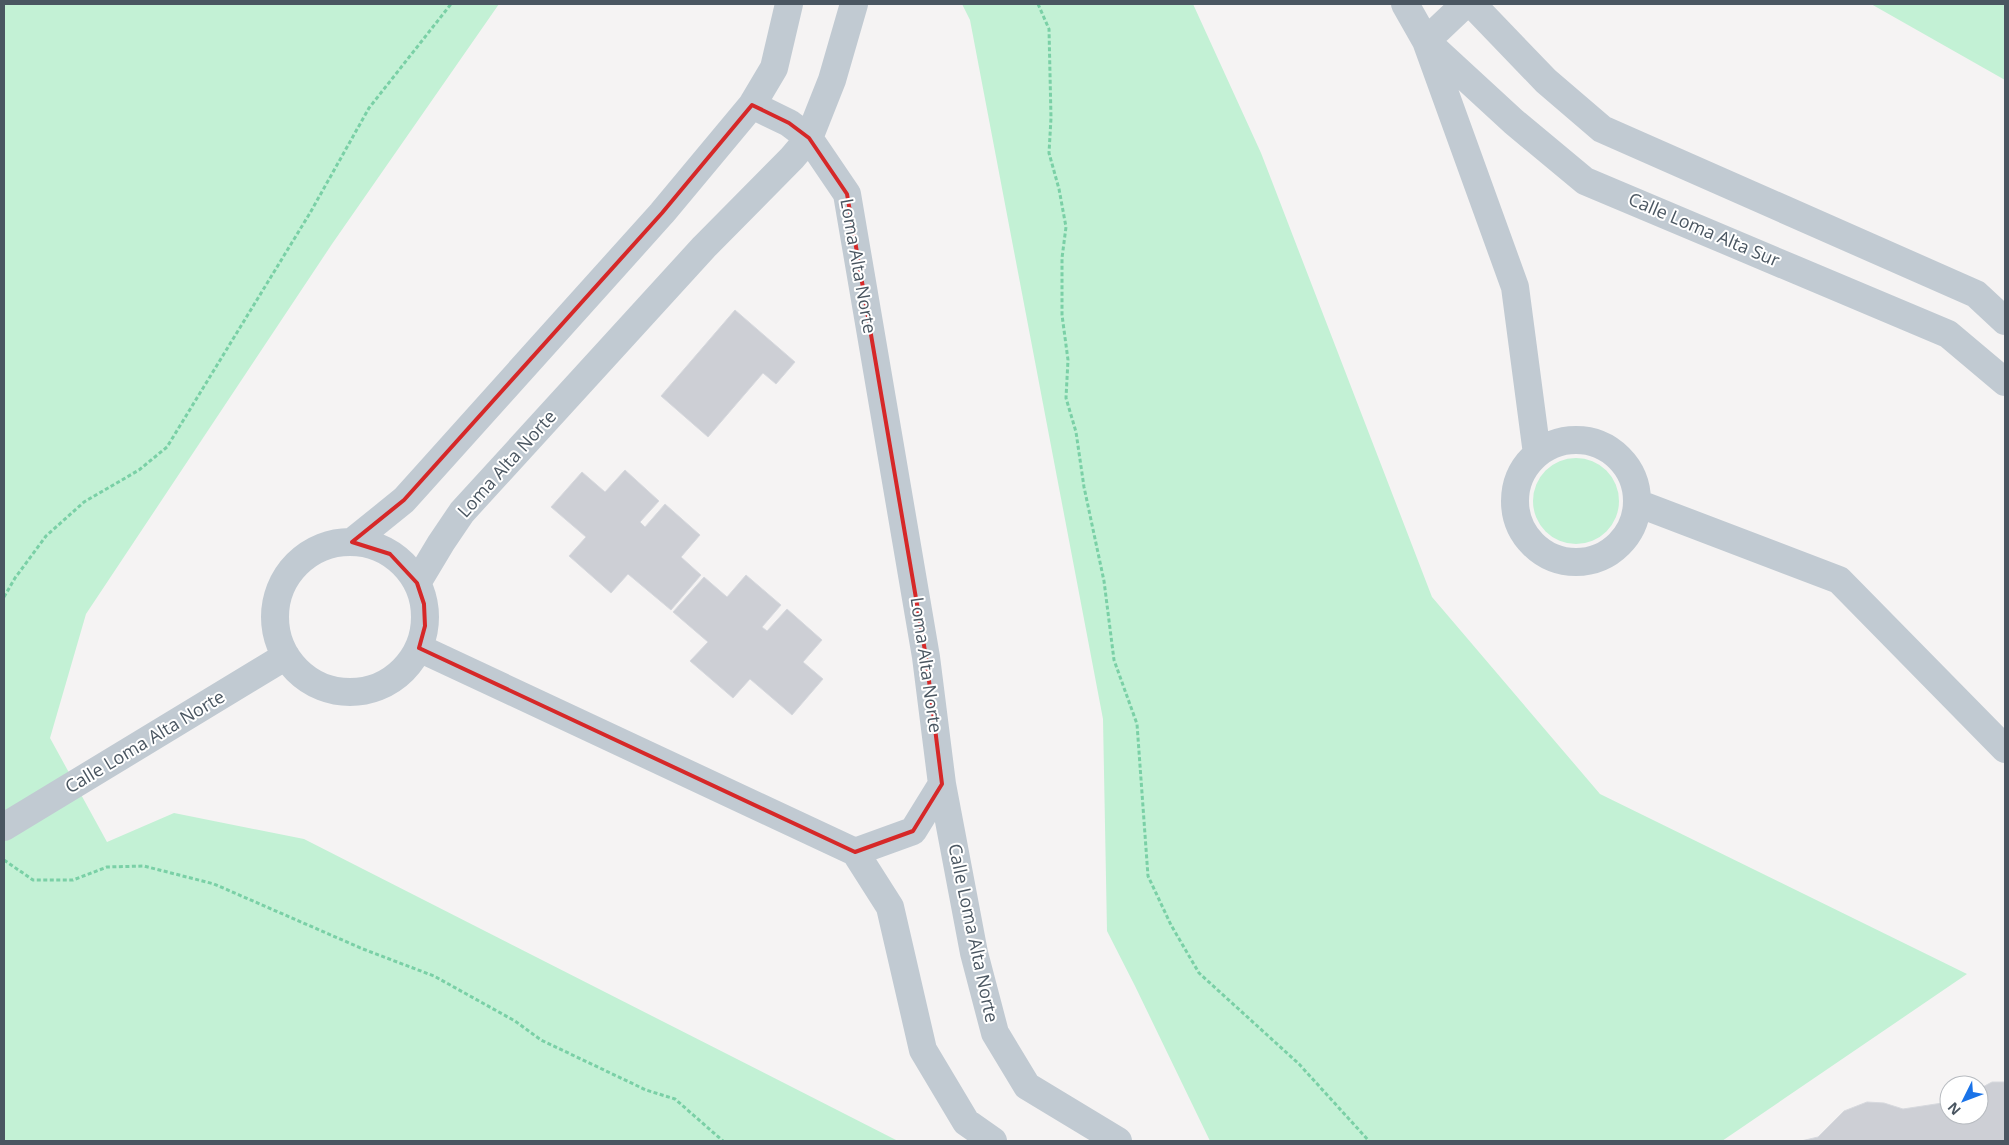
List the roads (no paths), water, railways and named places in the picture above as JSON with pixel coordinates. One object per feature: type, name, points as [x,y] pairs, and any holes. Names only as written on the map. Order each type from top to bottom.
[{"type":"street","points":[[352,542],[404,500],[662,212],[752,105],[774,68],[789,4]]},
{"type":"street","points":[[752,105],[790,123],[809,138],[832,80],[854,4]]},
{"type":"street","name":"Calle Loma Alta Sur","points":[[1405,4],[1426,41],[1515,287],[1537,454]]},
{"type":"street","points":[[1426,41],[1465,4]]},
{"type":"street","points":[[1472,4],[1546,80],[1602,129],[1976,294],[2005,321]]},
{"type":"street","name":"Calle Loma Alta Sur","points":[[1426,41],[1514,122],[1585,181],[1948,334],[2005,382]]},
{"type":"street","name":"Loma Alta Norte","points":[[417,583],[440,543],[462,512],[704,247],[809,138],[847,194],[926,657],[942,784]]},
{"type":"street","points":[[1573,440],[1593,443],[1602,447],[1611,452],[1625,465],[1634,483],[1637,503],[1633,523],[1624,540],[1609,553],[1590,561],[1570,562],[1550,557],[1533,545],[1521,529],[1516,509],[1516,489],[1523,470],[1537,454],[1554,444],[1573,440]]},
{"type":"street","points":[[1637,503],[1839,580],[2005,749]]},
{"type":"street","points":[[352,542],[372,545],[390,554],[406,566],[417,583],[424,604],[425,626],[419,648],[406,668],[388,682],[367,690],[344,692],[321,686],[301,674],[286,656],[277,635],[276,612],[280,590],[292,570],[308,554],[329,545],[352,542]]},
{"type":"street","points":[[419,648],[855,852],[890,907],[923,1050],[966,1122],[993,1141]]},
{"type":"street","name":"Calle Loma Alta Norte","points":[[4,827],[286,656]]},
{"type":"street","points":[[855,852],[913,831],[942,784]]},
{"type":"street","name":"Calle Loma Alta Norte","points":[[942,784],[974,953],[995,1033],[1027,1086],[1118,1141]]}]
